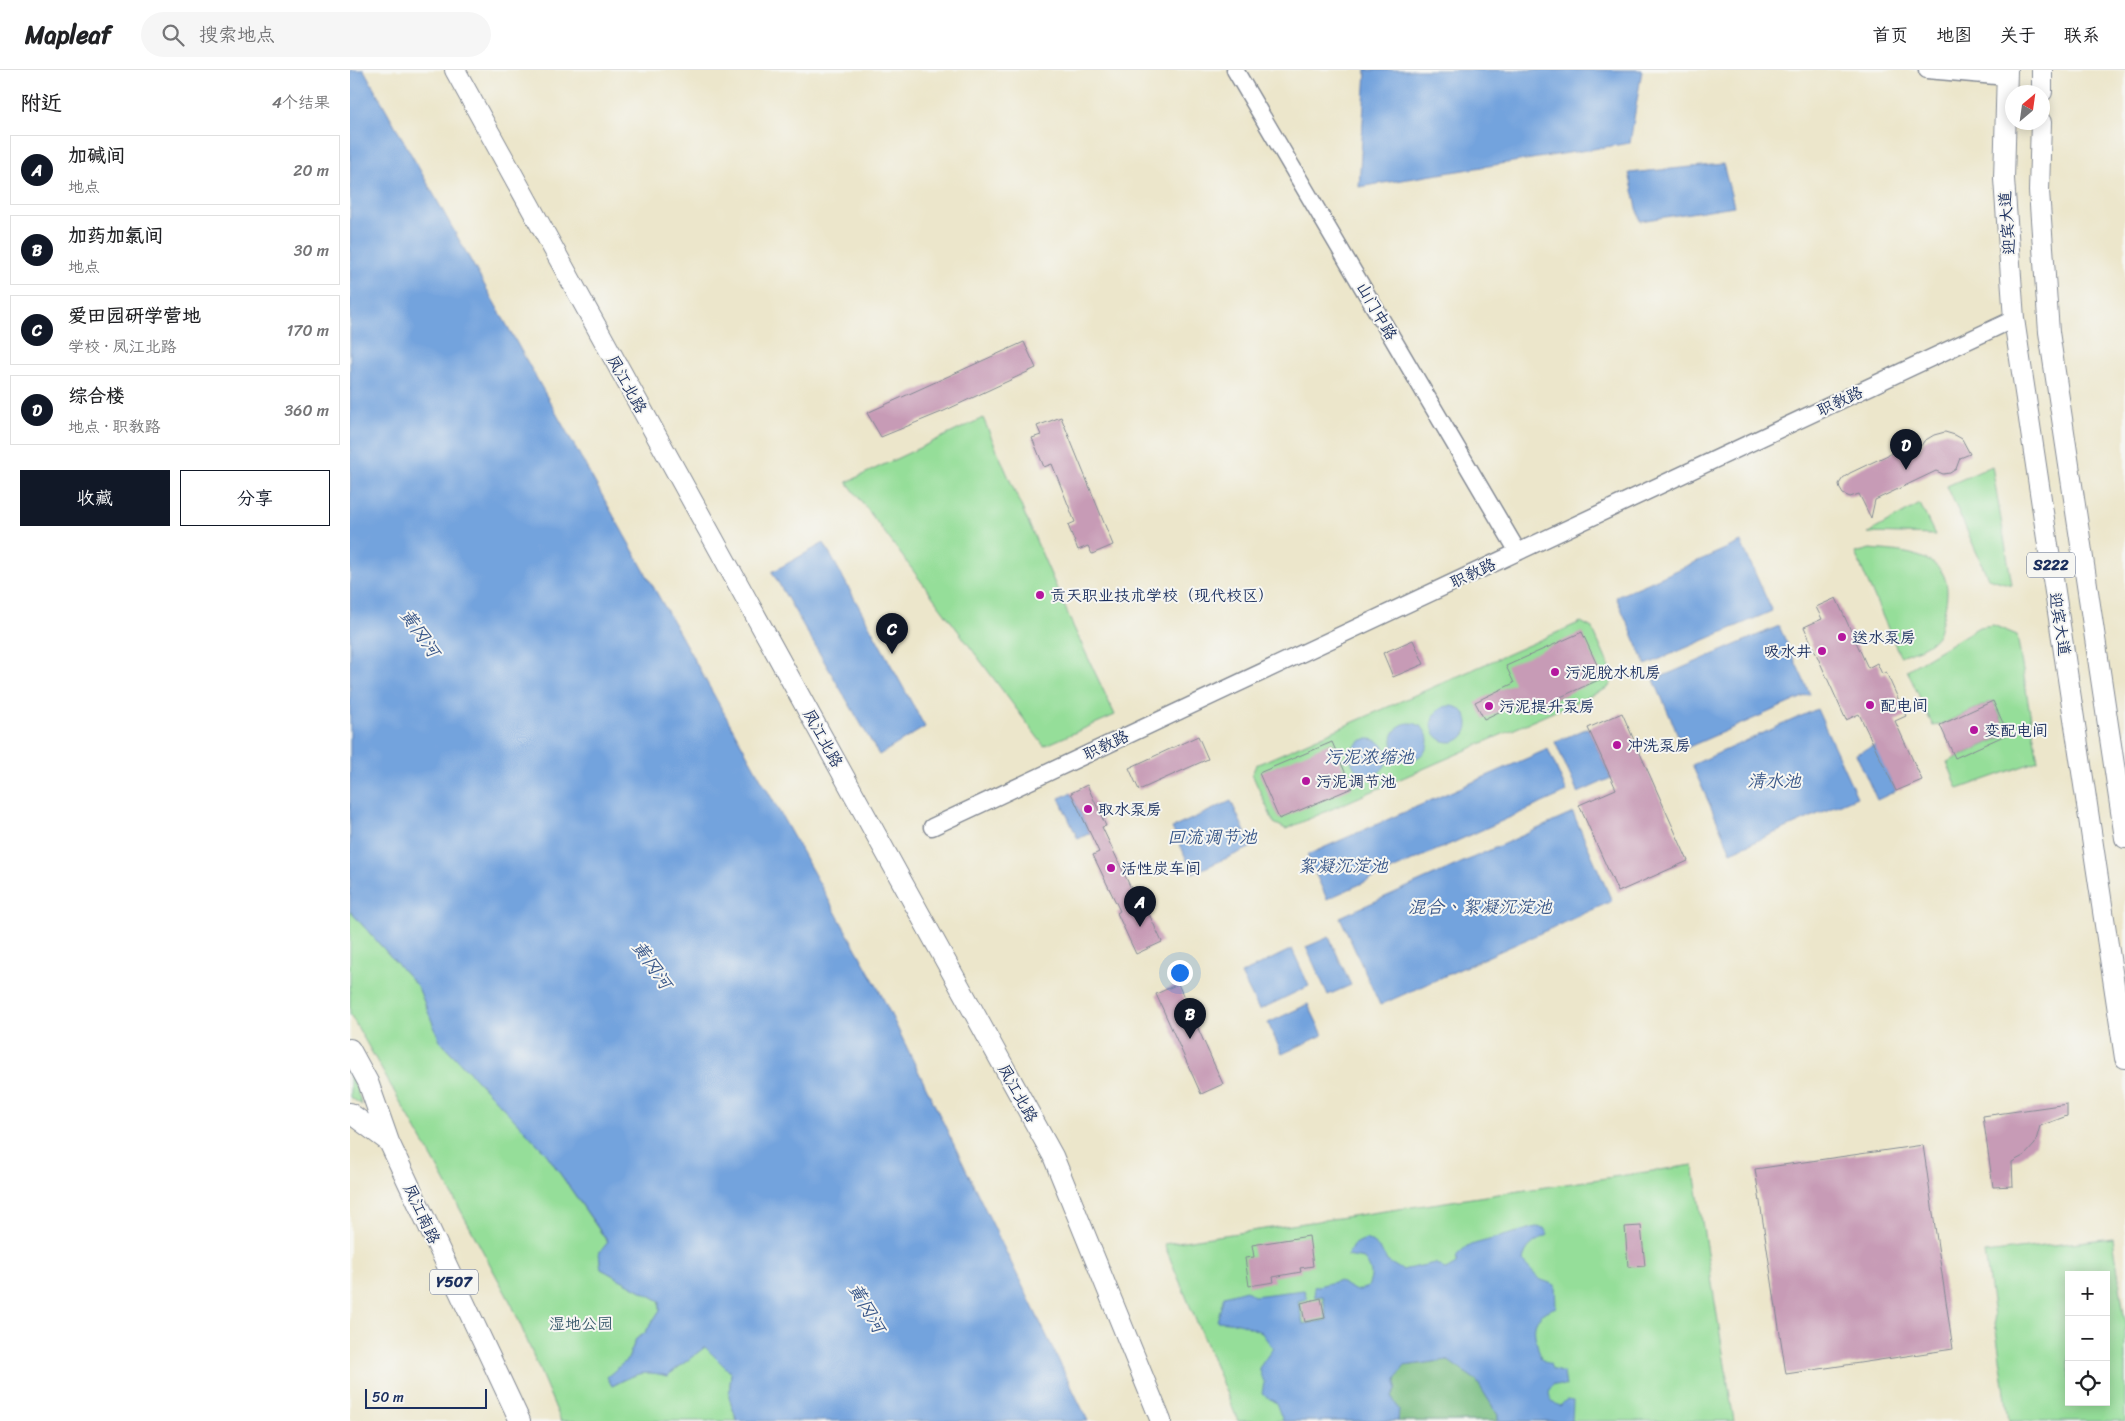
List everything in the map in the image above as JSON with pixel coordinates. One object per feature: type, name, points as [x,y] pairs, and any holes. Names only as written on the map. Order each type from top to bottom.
[{"type":"main road","name":"凤江北路","points":[[454,70],[1053,1156],[1162,1421]]},
{"type":"main road","points":[[2042,70],[2042,85]]},
{"type":"main road","name":"迎宾大道","points":[[2007,74],[2004,179],[2014,319],[2125,1058]]},
{"type":"main road","name":"迎宾大道","points":[[2041,130],[2040,206],[2049,332],[2125,838]]},
{"type":"main road","points":[[2006,209],[2040,206]]},
{"type":"main road","name":"凤江南路","points":[[350,1049],[368,1082],[388,1142],[520,1421]]},
{"type":"main road","name":"凤江南路","points":[[350,1113],[388,1142]]},
{"type":"street","name":"山门中路","points":[[1235,70],[1518,552]]},
{"type":"street","points":[[1927,70],[2007,74]]},
{"type":"street","name":"职教路","points":[[932,827],[2014,319]]},
{"type":"green space","points":[[983,418],[1074,628],[1115,715],[1044,746],[847,482]]},
{"type":"green space","points":[[1992,466],[2012,585],[1988,578],[1947,486]]},
{"type":"green space","points":[[1920,504],[1935,535],[1868,533]]},
{"type":"green space","points":[[1870,549],[1903,552],[1919,556],[1934,564],[1944,576],[1947,598],[1944,613],[1937,636],[1925,646],[1900,656],[1855,553]]},
{"type":"green space","points":[[1581,622],[1592,628],[1614,677],[1608,688],[1286,829],[1274,823],[1252,774],[1256,765]]},
{"type":"green space","points":[[1993,625],[2017,635],[2038,761],[1958,789],[1947,762],[2008,734],[1993,701],[1940,725],[1933,726],[1907,670],[1979,627]]},
{"type":"green space","name":"湿地公园","points":[[350,911],[418,987],[440,1041],[545,1152],[608,1243],[599,1253],[601,1269],[660,1301],[660,1310],[645,1333],[636,1339],[628,1359],[608,1377],[612,1386],[638,1374],[651,1373],[667,1376],[705,1347],[731,1373],[729,1397],[737,1421],[561,1421],[512,1305],[435,1163],[350,1014]]},
{"type":"green space","points":[[350,1070],[362,1105],[350,1097]]},
{"type":"green space","points":[[1693,1165],[1734,1421],[1238,1421],[1164,1244]]},
{"type":"green space","points":[[2113,1238],[2125,1322],[2125,1421],[2009,1421],[1985,1253]]},
{"type":"green space","points":[[1447,1360],[1476,1380],[1498,1415],[1498,1421],[1398,1421],[1392,1397],[1396,1390],[1396,1380],[1404,1366]]},
{"type":"water","name":"黄冈河","points":[[350,70],[364,70],[878,988],[1088,1421],[737,1421],[729,1397],[731,1373],[705,1347],[667,1376],[651,1373],[638,1374],[612,1386],[607,1377],[628,1359],[636,1339],[645,1333],[660,1310],[660,1301],[601,1269],[599,1253],[608,1242],[545,1152],[440,1041],[418,987],[350,911]]},
{"type":"water","points":[[1366,70],[1642,70],[1630,143],[1359,187]]},
{"type":"water","points":[[1723,164],[1734,206],[1640,221],[1629,173]]},
{"type":"water","points":[[1741,542],[1772,611],[1646,665],[1616,597]]},
{"type":"water","points":[[824,543],[925,727],[879,755],[772,572]]},
{"type":"water","name":"清水池","points":[[1779,626],[1810,694],[1684,749],[1654,680]]},
{"type":"water","name":"污泥浓缩池","points":[[1450,706],[1457,707],[1463,711],[1467,717],[1467,731],[1463,737],[1457,741],[1450,742],[1443,741],[1437,737],[1433,731],[1432,724],[1433,717],[1437,711],[1443,707]]},
{"type":"water","name":"清水池","points":[[1817,709],[1857,797],[1731,852],[1692,765]]},
{"type":"water","name":"污泥浓缩池","points":[[1410,723],[1417,724],[1423,728],[1427,734],[1427,748],[1423,754],[1417,758],[1410,759],[1403,758],[1397,754],[1393,748],[1392,741],[1393,734],[1397,728],[1403,724]]},
{"type":"water","points":[[1588,728],[1611,778],[1578,793],[1555,742]]},
{"type":"water","name":"污泥浓缩池","points":[[1369,739],[1376,740],[1382,744],[1386,750],[1386,764],[1382,770],[1376,774],[1369,775],[1362,774],[1356,770],[1352,764],[1351,757],[1352,750],[1356,744],[1362,740]]},
{"type":"water","points":[[1875,745],[1896,791],[1877,800],[1856,754]]},
{"type":"water","name":"絮凝沉淀池","points":[[1548,749],[1567,792],[1327,899],[1307,855]]},
{"type":"water","points":[[1071,793],[1090,833],[1078,839],[1059,798]]},
{"type":"water","name":"回流调节池","points":[[1231,801],[1252,847],[1193,873],[1172,828]]},
{"type":"water","name":"混合、絮凝沉淀池","points":[[1573,813],[1612,901],[1380,1005],[1340,917]]},
{"type":"water","points":[[1329,937],[1351,985],[1328,995],[1306,947]]},
{"type":"water","points":[[1292,949],[1309,986],[1259,1010],[1241,974]]},
{"type":"water","points":[[1308,1004],[1323,1035],[1282,1054],[1268,1023]]},
{"type":"water","points":[[1536,1227],[1544,1228],[1548,1235],[1528,1248],[1523,1262],[1539,1279],[1555,1285],[1556,1307],[1546,1312],[1536,1322],[1535,1335],[1541,1359],[1550,1364],[1552,1369],[1564,1373],[1566,1386],[1553,1384],[1549,1394],[1551,1399],[1560,1406],[1566,1400],[1573,1401],[1572,1421],[1498,1421],[1498,1415],[1476,1380],[1447,1360],[1404,1366],[1396,1380],[1396,1390],[1392,1397],[1399,1410],[1398,1421],[1283,1421],[1276,1403],[1262,1394],[1264,1382],[1259,1368],[1273,1348],[1261,1332],[1239,1323],[1217,1321],[1224,1296],[1246,1290],[1254,1296],[1304,1290],[1307,1299],[1298,1301],[1303,1324],[1327,1320],[1323,1296],[1315,1297],[1314,1287],[1338,1281],[1356,1291],[1368,1287],[1371,1272],[1367,1263],[1364,1259],[1347,1256],[1354,1244],[1366,1239],[1379,1248],[1387,1261],[1402,1270],[1435,1263],[1446,1270],[1456,1264],[1457,1255],[1467,1246]]},
{"type":"building","points":[[1024,342],[1036,368],[944,411],[881,437],[867,413]]},
{"type":"building","points":[[1061,417],[1113,545],[1092,554],[1088,546],[1078,550],[1068,525],[1075,522],[1052,464],[1044,467],[1032,438],[1041,435],[1037,426]]},
{"type":"building","points":[[1945,432],[1962,439],[1970,454],[1960,458],[1956,469],[1950,473],[1943,474],[1936,471],[1875,500],[1871,518],[1859,494],[1850,497],[1843,494],[1840,489],[1839,484],[1850,473],[1911,444],[1919,449],[1924,441],[1934,435]]},
{"type":"building","points":[[1836,598],[1868,668],[1877,663],[1882,674],[1886,672],[1906,716],[1895,721],[1922,780],[1896,791],[1859,714],[1846,720],[1804,627],[1822,619],[1816,607]]},
{"type":"building","name":"污泥脱水机房","points":[[1582,632],[1603,678],[1527,712],[1522,701],[1484,719],[1475,702],[1514,683],[1506,666]]},
{"type":"building","points":[[1413,640],[1424,664],[1393,677],[1383,653]]},
{"type":"building","name":"变配电间","points":[[1993,701],[2008,734],[1955,758],[1940,725]]},
{"type":"building","points":[[1622,713],[1688,861],[1618,892],[1579,805],[1616,789],[1588,728]]},
{"type":"building","points":[[1198,736],[1208,759],[1139,790],[1129,768]]},
{"type":"building","name":"污泥调节池","points":[[1332,742],[1352,788],[1279,819],[1259,773]]},
{"type":"building","points":[[1087,785],[1106,826],[1102,827],[1138,903],[1143,901],[1162,942],[1136,954],[1117,913],[1120,911],[1093,855],[1099,852],[1071,793]]},
{"type":"building","points":[[1178,984],[1223,1084],[1201,1094],[1156,994]]},
{"type":"building","points":[[2067,1104],[2067,1116],[2040,1126],[2035,1144],[2025,1155],[2012,1162],[2013,1186],[1993,1187],[1983,1116]]},
{"type":"building","points":[[1923,1145],[1953,1349],[1786,1374],[1755,1169]]},
{"type":"building","points":[[1641,1226],[1645,1266],[1628,1267],[1625,1227]]},
{"type":"building","points":[[1309,1236],[1313,1266],[1300,1268],[1301,1272],[1273,1277],[1274,1282],[1249,1286],[1245,1258],[1254,1257],[1252,1245]]},
{"type":"building","points":[[1321,1298],[1325,1318],[1305,1322],[1301,1303]]},
{"type":"place","name":"综合楼","points":[[1906,470]]},
{"type":"place","name":"贡天职业技术学校（现代校区）","points":[[1040,595]]},
{"type":"place","name":"送水泵房","points":[[1842,637]]},
{"type":"place","name":"吸水井","points":[[1822,651]]},
{"type":"place","name":"爱田园研学营地","points":[[892,654]]},
{"type":"place","name":"污泥脱水机房","points":[[1555,672]]},
{"type":"place","name":"配电间","points":[[1870,705]]},
{"type":"place","name":"污泥提升泵房","points":[[1489,706]]},
{"type":"place","name":"变配电间","points":[[1974,730]]},
{"type":"place","name":"冲洗泵房","points":[[1617,745]]},
{"type":"place","name":"污泥调节池","points":[[1306,781]]},
{"type":"place","name":"取水泵房","points":[[1088,809]]},
{"type":"place","name":"活性炭车间","points":[[1111,868]]},
{"type":"place","name":"加碱间","points":[[1140,927]]},
{"type":"place","name":"加药加氯间","points":[[1190,1039]]}]
